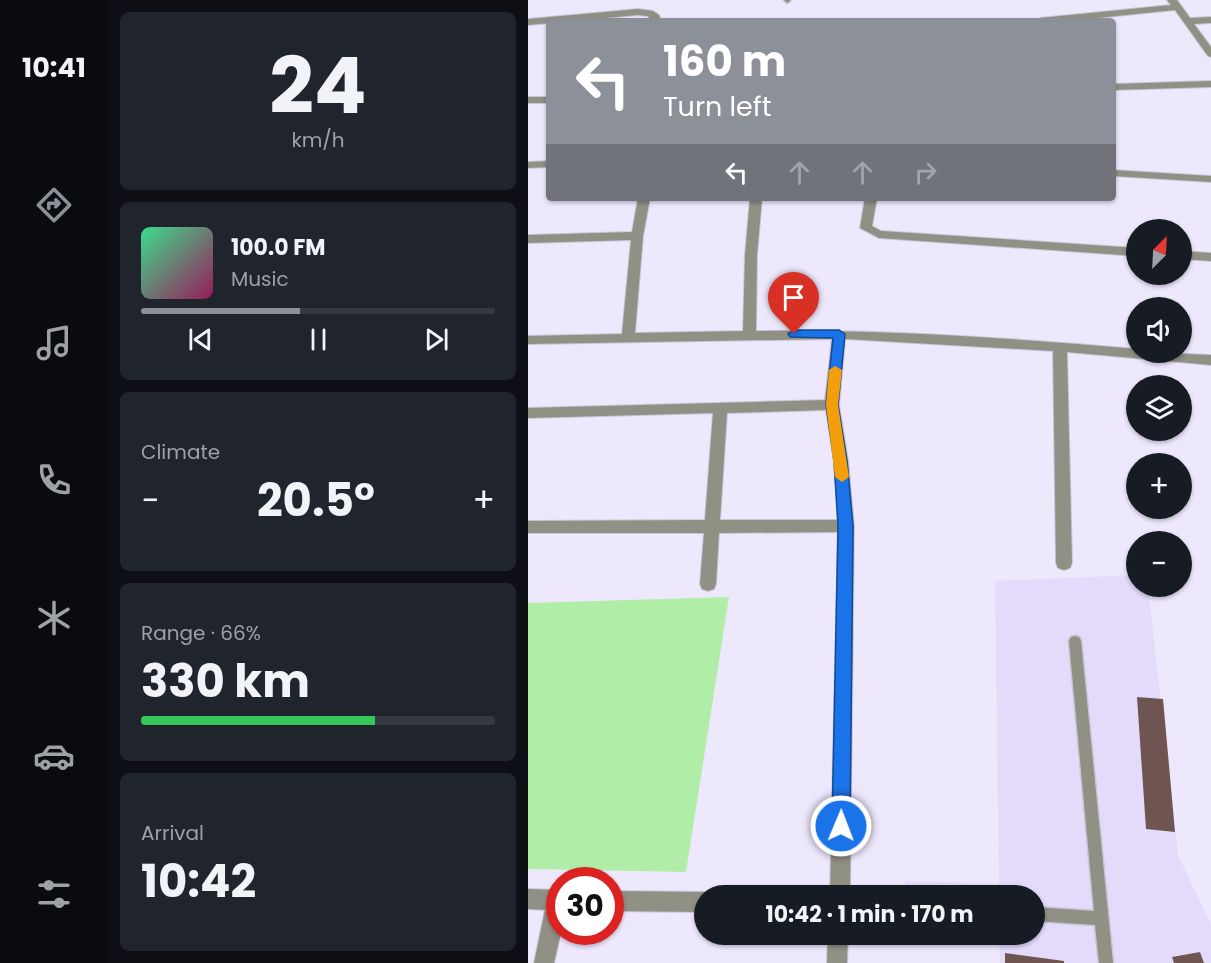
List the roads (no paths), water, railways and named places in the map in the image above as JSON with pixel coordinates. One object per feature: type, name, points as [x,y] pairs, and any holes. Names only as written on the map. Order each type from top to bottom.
[{"type":"street","points":[[1062,18],[1174,3],[1211,54]]},
{"type":"street","points":[[572,18],[650,12],[656,18]]},
{"type":"street","points":[[528,22],[546,20]]},
{"type":"street","points":[[1188,21],[1211,20]]},
{"type":"street","points":[[1116,87],[1211,84]]},
{"type":"street","points":[[528,100],[546,100]]},
{"type":"street","points":[[528,165],[546,165]]},
{"type":"street","points":[[1116,173],[1211,179]]},
{"type":"street","points":[[628,339],[637,236],[643,201]]},
{"type":"street","points":[[749,335],[751,255],[756,201]]},
{"type":"street","points":[[870,201],[866,228],[879,234],[1126,251]]},
{"type":"street","points":[[528,239],[637,236]]},
{"type":"street","points":[[1192,256],[1211,257]]},
{"type":"street","points":[[839,334],[832,405],[841,461],[846,526],[840,885]]},
{"type":"street","points":[[528,340],[839,334],[1060,347],[1211,360]]},
{"type":"street","points":[[1060,347],[1064,562]]},
{"type":"street","points":[[528,413],[832,405]]},
{"type":"street","points":[[708,584],[720,409]]},
{"type":"street","points":[[528,527],[711,524],[846,526]]},
{"type":"street","points":[[528,899],[546,900]]},
{"type":"street","points":[[624,901],[694,902]]},
{"type":"street","points":[[544,963],[548,945]]},
{"type":"street","points":[[837,963],[838,945]]},
{"type":"lane","points":[[1075,641],[1106,963]]},
{"type":"lane","points":[[1045,915],[1100,918]]}]
